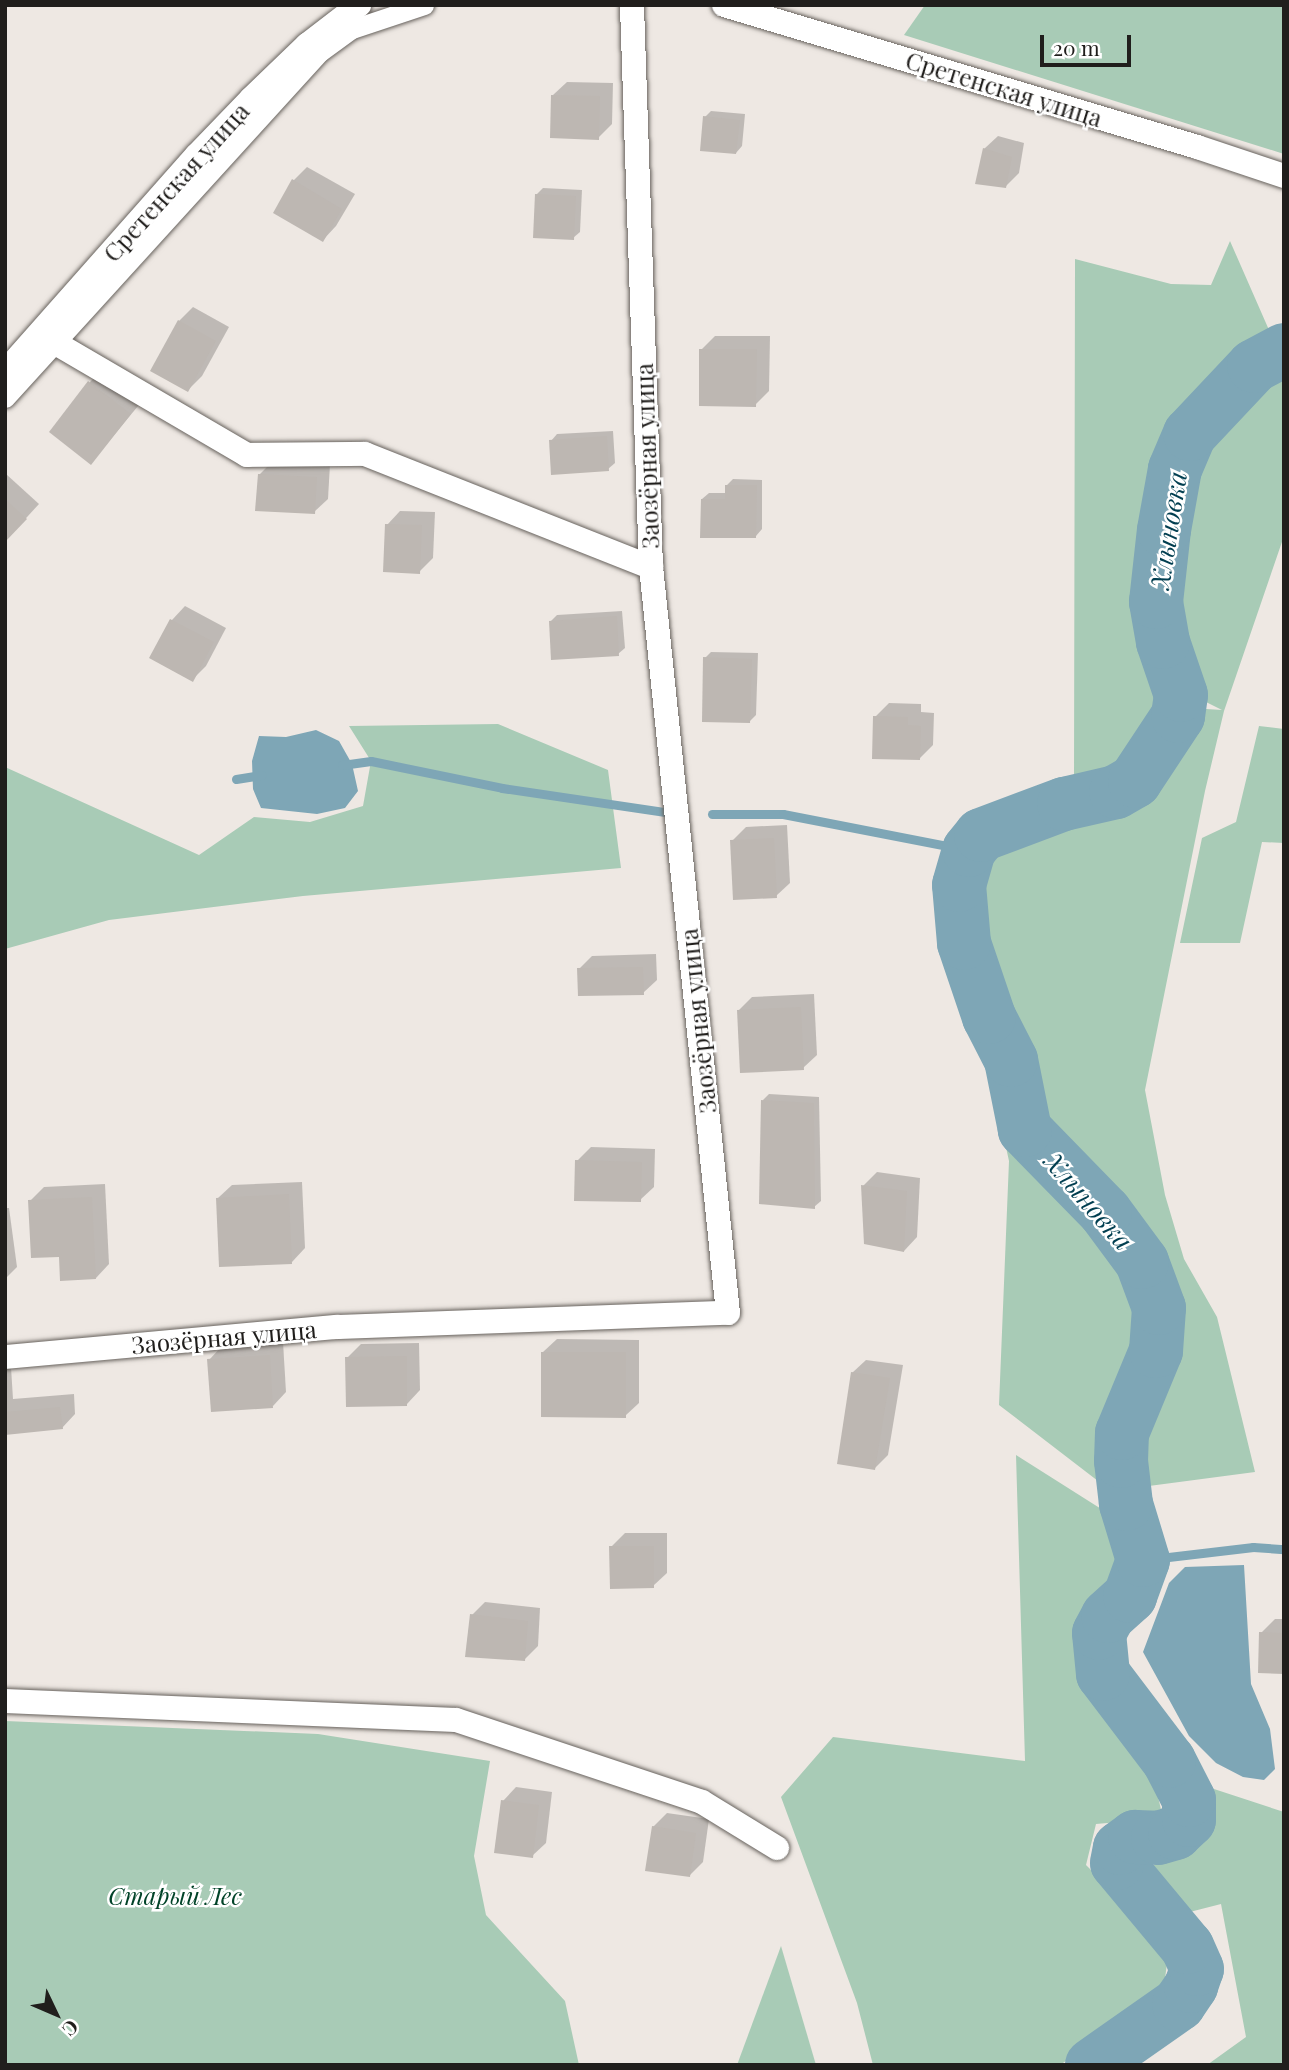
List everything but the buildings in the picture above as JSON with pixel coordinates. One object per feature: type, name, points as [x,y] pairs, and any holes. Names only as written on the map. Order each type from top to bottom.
[{"type":"street","name":"Сретенская улица","points":[[5,372],[48,339],[233,118],[307,45],[359,5]]},
{"type":"street","points":[[5,398],[48,339],[320,52],[352,29],[424,5]]},
{"type":"street","name":"Заозёрная улица","points":[[5,1357],[337,1327],[728,1313],[651,567],[632,5]]},
{"type":"street","name":"Сретенская улица","points":[[724,5],[1284,176]]},
{"type":"street","points":[[48,339],[247,455],[365,454],[651,567]]},
{"type":"street","points":[[5,1701],[456,1720],[702,1802],[777,1848]]},
{"type":"green space","points":[[925,5],[1284,5],[1284,154],[904,35]]},
{"type":"green space","points":[[1230,241],[1269,330],[1171,448],[1145,604],[1169,698],[1107,780],[1074,783],[1075,259],[1171,284],[1211,285]]},
{"type":"green space","points":[[1282,359],[1284,536],[1224,711],[1205,791],[1145,1090],[1165,1195],[1184,1259],[1217,1317],[1255,1472],[1111,1491],[999,1405],[1009,1161],[976,1010],[970,903],[983,850],[1142,800],[1190,708],[1222,710],[1198,698],[1169,628],[1163,574],[1188,466],[1207,425]]},
{"type":"green space","points":[[498,724],[608,770],[621,868],[303,896],[109,920],[5,949],[5,767],[199,855],[254,817],[310,822],[363,806],[371,761],[349,726]]},
{"type":"green space","points":[[1259,726],[1284,729],[1284,843],[1262,842],[1240,943],[1180,943],[1202,838],[1236,822]]},
{"type":"green space","points":[[1016,1455],[1106,1512],[1120,1533],[1120,1568],[1094,1681],[1151,1767],[1163,1818],[1096,1824],[1086,1865],[1169,1948],[1163,1994],[1060,2065],[873,2065],[857,2003],[781,1797],[833,1737],[1025,1761]]},
{"type":"green space","name":"Старый Лес","points":[[5,1721],[318,1734],[490,1761],[474,1856],[486,1915],[565,2001],[579,2065],[5,2065]]},
{"type":"green space","points":[[1214,1789],[1284,1812],[1284,2065],[1207,2065],[1246,2037],[1221,1904],[1178,1915],[1143,1869],[1192,1851]]},
{"type":"green space","points":[[781,1946],[816,2065],[737,2065]]},
{"type":"water","points":[[316,730],[339,741],[352,764],[358,791],[345,808],[317,814],[261,808],[253,789],[252,761],[259,736],[286,737]]},
{"type":"water","points":[[1244,1565],[1251,1684],[1270,1729],[1275,1769],[1264,1780],[1243,1777],[1216,1763],[1189,1736],[1143,1652],[1169,1583],[1185,1567]]},
{"type":"waterway","name":"Хлыновка","points":[[1092,2065],[1179,2004],[1191,1986],[1197,1969],[1187,1947],[1117,1863],[1120,1848],[1135,1837],[1158,1838],[1175,1833],[1189,1820],[1189,1800],[1169,1761],[1103,1674],[1099,1633],[1108,1616],[1130,1596],[1143,1560],[1126,1504],[1121,1461],[1122,1433],[1156,1351],[1159,1308],[1142,1262],[1105,1212],[1025,1130],[1011,1060],[989,1017],[964,943],[959,885],[969,850],[981,835],[1064,804],[1116,792],[1135,781],[1178,716],[1181,695],[1163,642],[1156,602],[1164,530],[1175,469],[1190,434],[1254,366],[1284,350]]},
{"type":"waterway","points":[[342,765],[371,761],[502,788],[672,813]]},
{"type":"waterway","points":[[236,779],[262,775]]},
{"type":"waterway","points":[[712,814],[783,814],[969,850]]},
{"type":"waterway","points":[[1143,1560],[1253,1547],[1284,1549]]}]
